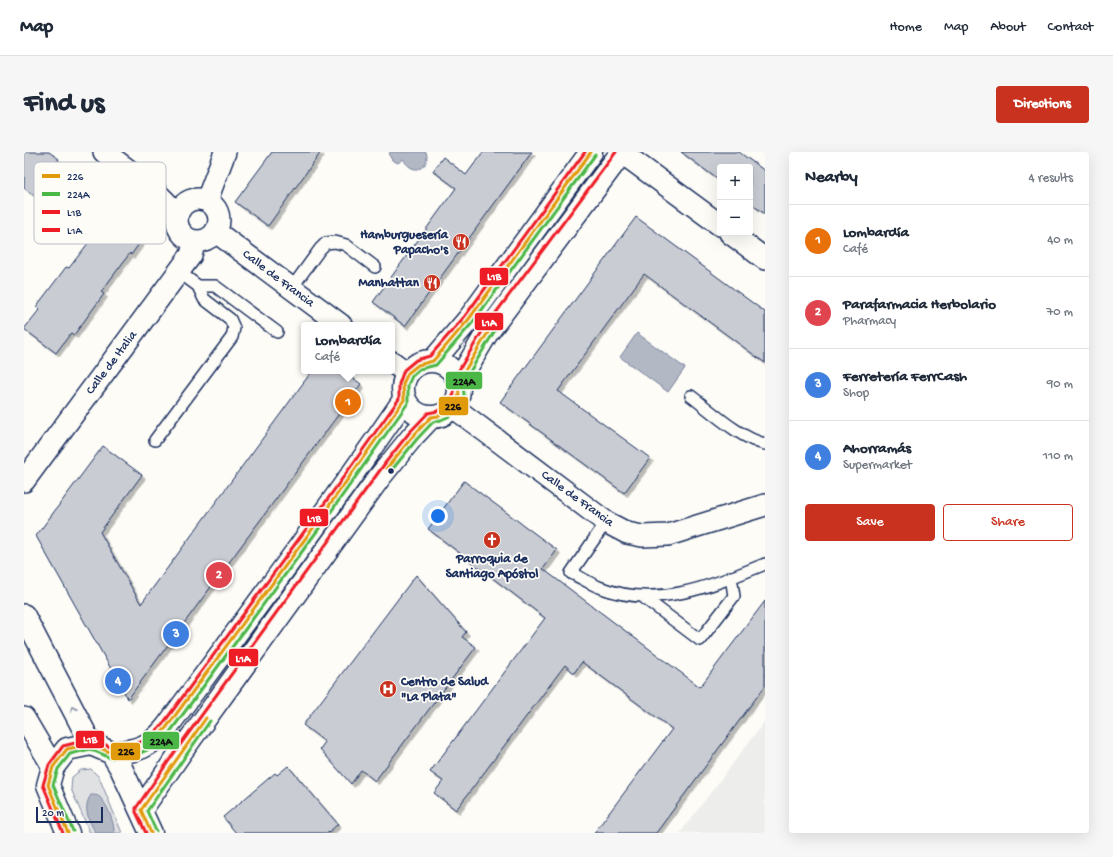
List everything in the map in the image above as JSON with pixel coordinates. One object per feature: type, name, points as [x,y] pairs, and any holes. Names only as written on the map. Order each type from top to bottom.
[{"type":"street","points":[[104,152],[117,162]]},
{"type":"street","points":[[207,200],[225,152]]},
{"type":"street","points":[[432,360],[469,319],[591,152]]},
{"type":"street","points":[[458,382],[487,333],[622,152],[717,223]]},
{"type":"street","points":[[199,198],[207,200],[214,206],[218,214],[219,223],[216,232],[210,237],[195,241],[184,237],[178,229],[176,222],[180,208],[185,202],[199,198]]},
{"type":"street","points":[[166,201],[177,215]]},
{"type":"street","name":"Calle de Francia","points":[[216,232],[337,322]]},
{"type":"street","points":[[734,236],[765,259]]},
{"type":"street","name":"Calle de Italia","points":[[24,481],[192,255],[195,241]]},
{"type":"street","points":[[141,810],[181,752],[379,478],[413,436],[431,418],[443,414],[453,407],[458,395],[458,382],[453,371],[444,364],[432,360],[414,366],[399,368],[403,382],[402,391],[404,400],[410,409],[420,415],[431,418]]},
{"type":"street","points":[[68,833],[48,785],[52,767],[68,749],[91,744],[112,753],[132,751],[151,743],[166,728],[370,450],[404,400]]},
{"type":"street","name":"Calle de Francia","points":[[453,407],[606,522],[627,533],[642,536],[668,535],[765,505]]},
{"type":"street","points":[[24,615],[91,744]]},
{"type":"street","points":[[24,718],[52,767]]},
{"type":"street","points":[[112,753],[121,768],[151,833]]},
{"type":"lane","points":[[291,288],[326,243],[335,242],[346,245],[375,267]]},
{"type":"lane","points":[[155,440],[232,337],[234,328],[230,319],[204,299],[198,286],[179,272]]},
{"type":"lane","points":[[198,286],[215,286],[277,332]]},
{"type":"lane","points":[[691,396],[743,434],[756,442],[765,444]]},
{"type":"lane","points":[[606,522],[571,572],[598,587],[621,594],[643,597],[682,593],[765,564]]},
{"type":"lane","points":[[643,597],[700,640],[734,596],[731,577]]},
{"type":"shaded area","points":[[390,152],[426,152],[427,160],[424,166],[414,169],[410,167],[403,159],[398,163],[392,160],[389,155]]},
{"type":"shaded area","points":[[637,333],[685,368],[668,392],[620,357]]},
{"type":"shaded area","points":[[765,721],[765,833],[680,833]]},
{"type":"shaded area","points":[[91,769],[99,777],[122,833],[90,833],[71,789],[72,777],[81,770]]},
{"type":"shaded area","points":[[91,795],[101,798],[104,802],[111,818],[114,833],[96,833],[89,819],[87,810],[88,800]]},
{"type":"building","points":[[24,152],[49,152],[59,159],[57,161],[58,162],[34,162],[34,195],[24,188]]},
{"type":"building","points":[[272,152],[321,152],[268,226],[235,202]]},
{"type":"building","points":[[483,152],[532,152],[405,326],[373,302],[456,188],[433,171],[443,157],[466,175]]},
{"type":"building","points":[[681,152],[739,152],[765,171],[765,214],[753,205],[753,164],[717,164],[717,179]]},
{"type":"building","points":[[636,217],[765,312],[765,363],[644,274],[558,391],[650,458],[624,493],[500,402]]},
{"type":"building","points":[[87,244],[139,244],[131,255],[130,253],[101,292],[104,294],[74,335],[71,333],[56,353],[24,329],[39,310],[36,307],[66,267],[69,268]]},
{"type":"building","points":[[310,374],[347,374],[361,384],[128,699],[36,536],[103,446],[142,475],[100,532],[141,604]]},
{"type":"building","points":[[464,481],[557,550],[543,569],[700,687],[765,601],[765,686],[656,833],[594,833],[672,729],[582,662],[574,673],[565,665],[456,810],[434,793],[443,781],[430,772],[545,618],[428,529]]},
{"type":"building","name":"Centro de Salud \"La Plata\"","points":[[416,575],[466,632],[462,637],[476,647],[375,781],[361,770],[351,784],[320,749],[325,742],[303,725]]},
{"type":"building","points":[[288,766],[338,824],[328,833],[236,833],[223,817],[275,773],[277,775]]},
{"type":"transit line","name":"L1B","points":[[63,833],[43,785],[49,765],[63,746],[91,739],[113,748],[131,746],[148,739],[162,725],[312,521],[399,399],[399,384],[404,370],[416,360],[430,356],[465,316],[585,152]]},
{"type":"transit line","name":"226","points":[[68,833],[48,785],[53,767],[67,749],[91,744],[112,753],[132,751],[151,743],[166,728],[316,524],[404,400],[403,384],[408,373],[418,365],[433,361],[469,319],[591,152]]},
{"type":"transit line","name":"L1A","points":[[146,833],[136,812],[136,808],[177,749],[386,462],[409,433],[428,413],[438,411],[449,404],[454,394],[453,380],[483,330],[616,152]]},
{"type":"transit line","name":"224A","points":[[73,831],[53,785],[58,769],[70,754],[90,749],[111,758],[133,756],[154,747],[170,732],[320,527],[408,403],[408,385],[412,376],[420,369],[436,365],[473,322],[595,155]]},
{"type":"transit line","name":"226","points":[[387,468],[413,436],[431,417],[439,416],[453,407],[459,395],[458,382],[493,324]]},
{"type":"transit line","name":"224A","points":[[391,471],[433,422],[450,416],[457,410],[464,396],[463,383],[497,327]]},
{"type":"transit line","name":"226","points":[[151,833],[141,810],[206,718]]},
{"type":"transit line","name":"224A","points":[[156,831],[147,811],[210,721]]},
{"type":"place","name":"Hamburguesería Papacho's","points":[[461,242]]},
{"type":"place","name":"Manhattan","points":[[432,283]]},
{"type":"place","name":"Lombardía","points":[[348,402]]},
{"type":"place","name":"Parroquia de Santiago Apóstol","points":[[492,540]]},
{"type":"place","name":"Parafarmacia Herbolario","points":[[219,575]]},
{"type":"place","name":"Ferretería FerrCash","points":[[176,634]]},
{"type":"place","name":"Ahorramás","points":[[118,681]]},
{"type":"place","name":"Centro de Salud \"La Plata\"","points":[[388,689]]}]
